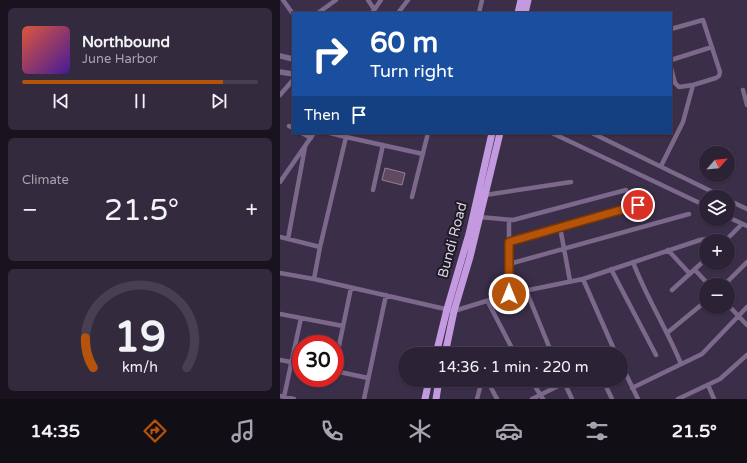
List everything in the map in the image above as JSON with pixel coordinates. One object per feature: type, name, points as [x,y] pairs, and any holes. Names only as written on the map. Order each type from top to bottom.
[{"type":"main road","points":[[518,12],[521,0]]},
{"type":"main road","points":[[525,12],[528,0]]},
{"type":"main road","name":"Bundi Road","points":[[438,347],[446,309],[469,234],[492,134]]},
{"type":"main road","name":"Bundi Road","points":[[446,347],[454,311],[470,257],[500,134]]},
{"type":"main road","points":[[424,399],[427,387]]},
{"type":"main road","points":[[431,399],[436,396]]},
{"type":"street","points":[[280,2],[283,0],[292,13]]},
{"type":"street","points":[[319,12],[336,0]]},
{"type":"street","points":[[368,0],[373,11],[381,0]]},
{"type":"street","points":[[399,12],[408,0]]},
{"type":"street","points":[[479,12],[482,0]]},
{"type":"street","points":[[672,29],[703,20],[720,72],[719,76],[693,85],[679,87],[675,83],[672,72]]},
{"type":"street","points":[[672,60],[712,47]]},
{"type":"street","points":[[280,56],[292,58]]},
{"type":"street","points":[[280,72],[292,74]]},
{"type":"street","points":[[280,95],[292,81]]},
{"type":"street","points":[[661,166],[683,122],[693,85]]},
{"type":"street","points":[[743,90],[747,105]]},
{"type":"street","points":[[304,134],[311,138]]},
{"type":"street","points":[[280,182],[313,134]]},
{"type":"street","points":[[334,134],[423,154]]},
{"type":"street","points":[[412,197],[428,134]]},
{"type":"street","points":[[554,134],[699,203]]},
{"type":"street","points":[[594,134],[709,190]]},
{"type":"street","points":[[314,279],[346,137]]},
{"type":"street","points":[[373,190],[383,145]]},
{"type":"street","points":[[288,239],[305,146]]},
{"type":"street","points":[[485,195],[571,182]]},
{"type":"street","points":[[479,217],[509,220],[532,217],[626,190]]},
{"type":"street","points":[[735,203],[747,209]]},
{"type":"street","points":[[509,242],[638,205]]},
{"type":"street","points":[[509,264],[689,214]]},
{"type":"street","points":[[509,220],[509,294]]},
{"type":"street","points":[[734,234],[745,225],[735,220]]},
{"type":"street","points":[[560,227],[570,281]]},
{"type":"street","points":[[280,237],[320,247]]},
{"type":"street","points":[[280,273],[314,279],[454,311],[488,302],[509,294],[583,278],[699,240]]},
{"type":"street","points":[[668,250],[690,274]]},
{"type":"street","points":[[633,262],[641,283],[681,364]]},
{"type":"street","points":[[731,278],[747,262]]},
{"type":"street","points":[[672,290],[699,266]]},
{"type":"street","points":[[611,269],[656,355]]},
{"type":"street","points":[[695,270],[702,278]]},
{"type":"street","points":[[583,278],[613,347]]},
{"type":"street","points":[[341,335],[351,288]]},
{"type":"street","points":[[526,290],[549,347]]},
{"type":"street","points":[[364,399],[386,295]]},
{"type":"street","points":[[488,302],[511,347]]},
{"type":"street","points":[[667,333],[699,307]]},
{"type":"street","points":[[632,388],[702,354],[747,307]]},
{"type":"street","points":[[735,312],[747,325]]},
{"type":"street","points":[[280,314],[343,326]]},
{"type":"street","points":[[294,399],[282,397],[301,318]]},
{"type":"street","points":[[678,399],[720,379],[747,354]]},
{"type":"street","points":[[280,360],[290,362]]},
{"type":"street","points":[[344,374],[368,378]]},
{"type":"street","points":[[628,379],[638,399]]},
{"type":"street","points":[[708,385],[714,399]]},
{"type":"street","points":[[477,399],[480,387]]},
{"type":"street","points":[[491,387],[497,399]]},
{"type":"street","points":[[536,387],[542,397]]},
{"type":"street","points":[[532,399],[542,397],[555,387]]},
{"type":"street","points":[[566,387],[572,399]]},
{"type":"street","points":[[606,387],[612,399]]},
{"type":"building","points":[[385,168],[405,173],[402,185],[382,180]]},
{"type":"route","points":[[509,294],[509,242],[638,205]]}]
